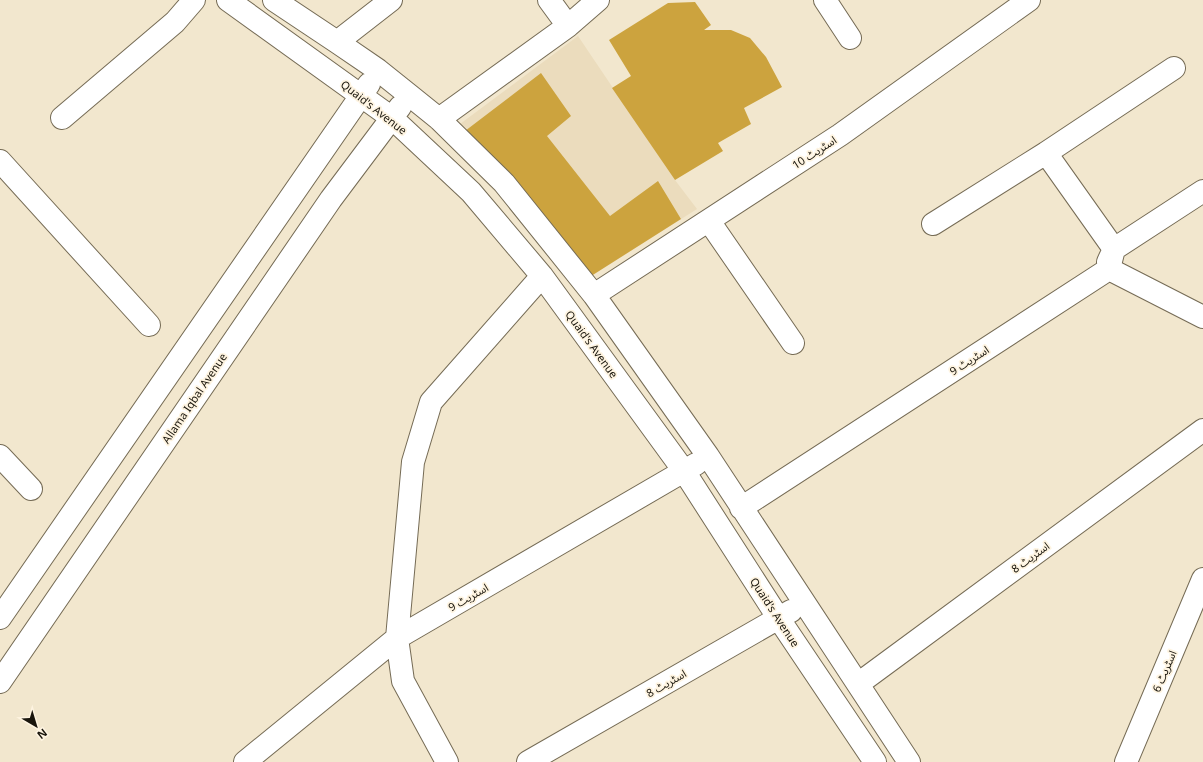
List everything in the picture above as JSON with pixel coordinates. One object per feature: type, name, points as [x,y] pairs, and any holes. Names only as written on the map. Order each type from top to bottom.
[{"type":"street","points":[[62,118],[175,22],[194,0]]},
{"type":"street","name":"Quaid's Avenue","points":[[228,0],[392,118],[471,192],[542,276],[684,471],[779,619],[875,762]]},
{"type":"street","points":[[274,0],[378,70],[439,119],[504,183],[594,295],[708,456],[909,762]]},
{"type":"street","points":[[337,42],[391,0]]},
{"type":"street","points":[[549,0],[568,26]]},
{"type":"street","points":[[439,119],[568,26],[598,0]]},
{"type":"street","points":[[824,0],[850,38]]},
{"type":"street","name":"اسٹریٹ 10","points":[[594,295],[840,135],[1019,3]]},
{"type":"street","points":[[933,224],[1046,153],[1174,68]]},
{"type":"street","points":[[0,618],[378,70]]},
{"type":"street","name":"Allama Iqbal Avenue","points":[[0,682],[330,198],[392,118],[408,94]]},
{"type":"street","points":[[1046,153],[1112,259],[1203,317]]},
{"type":"street","points":[[0,161],[149,325]]},
{"type":"street","name":"اسٹریٹ 9","points":[[741,508],[1112,259],[1203,191]]},
{"type":"street","points":[[709,221],[793,343]]},
{"type":"street","points":[[447,762],[403,681],[397,638],[413,462],[431,402],[542,276]]},
{"type":"street","name":"اسٹریٹ 8","points":[[858,684],[1203,430]]},
{"type":"street","points":[[0,456],[31,489]]},
{"type":"street","name":"اسٹریٹ 9","points":[[245,762],[397,638],[708,456]]},
{"type":"street","name":"اسٹریٹ 6","points":[[1126,762],[1203,579]]},
{"type":"street","name":"اسٹریٹ 8","points":[[528,762],[779,619],[804,603]]},
{"type":"shaded area","points":[[578,36],[675,180],[697,209],[588,278],[460,124]]},
{"type":"building","points":[[695,2],[711,25],[704,30],[731,30],[750,38],[766,57],[782,87],[744,108],[751,124],[718,143],[723,151],[675,180],[612,88],[631,76],[609,40],[668,3]]},
{"type":"building","points":[[541,73],[571,116],[547,136],[610,216],[658,181],[681,219],[588,278],[465,131]]}]
